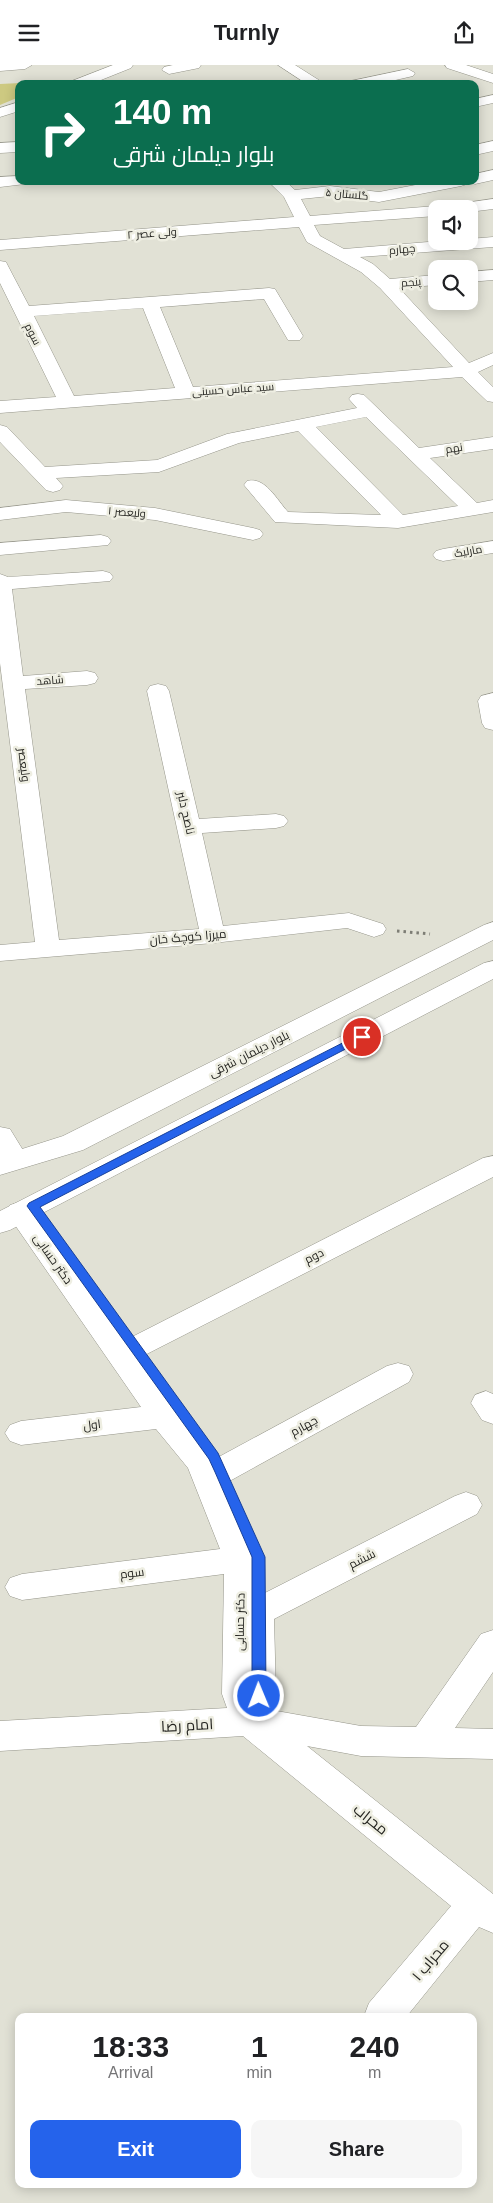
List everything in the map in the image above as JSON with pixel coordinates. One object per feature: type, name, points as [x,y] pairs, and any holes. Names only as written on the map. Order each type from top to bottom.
[{"type":"main road","points":[[0,67],[25,65]]},
{"type":"main road","points":[[77,80],[126,65]]},
{"type":"main road","points":[[169,71],[194,65]]},
{"type":"main road","points":[[285,65],[311,80]]},
{"type":"main road","points":[[452,65],[493,79]]},
{"type":"main road","points":[[375,80],[408,73]]},
{"type":"main road","points":[[479,102],[493,99]]},
{"type":"main road","points":[[0,113],[15,107]]},
{"type":"main road","points":[[479,144],[492,146]]},
{"type":"main road","points":[[479,149],[492,146]]},
{"type":"main road","points":[[0,148],[15,147]]},
{"type":"main road","points":[[479,178],[493,175]]},
{"type":"main road","points":[[0,183],[15,181]]},
{"type":"main road","points":[[280,185],[291,195],[299,208],[303,221],[313,239],[367,268],[386,284],[466,371],[489,388]]},
{"type":"main road","name":"گلستان ۵","points":[[291,195],[330,191],[379,197],[440,185]]},
{"type":"main road","points":[[478,206],[493,204]]},
{"type":"main road","name":"ولی عصر ۲","points":[[0,245],[428,212]]},
{"type":"main road","name":"چهارم","points":[[340,254],[493,242]]},
{"type":"main road","name":"سوم","points":[[0,266],[68,402]]},
{"type":"main road","points":[[478,276],[493,275]]},
{"type":"main road","name":"پنجم","points":[[386,284],[428,281]]},
{"type":"main road","points":[[22,312],[269,293],[294,336]]},
{"type":"main road","points":[[149,301],[186,393]]},
{"type":"main road","points":[[466,371],[493,358]]},
{"type":"main road","name":"سید عباس حسینی","points":[[0,407],[466,371]]},
{"type":"main road","points":[[339,381],[472,509]]},
{"type":"main road","points":[[40,473],[114,467],[159,466],[234,438],[371,411]]},
{"type":"main road","points":[[303,425],[398,522]]},
{"type":"main road","points":[[0,431],[55,488],[66,506]]},
{"type":"main road","name":"نهم","points":[[416,454],[493,443]]},
{"type":"main road","points":[[254,485],[282,518],[398,522],[493,505]]},
{"type":"main road","name":"ولیعصر ۱","points":[[0,514],[66,506],[155,514],[253,534]]},
{"type":"main road","points":[[0,549],[101,541]]},
{"type":"main road","name":"مارلیک","points":[[443,555],[493,547]]},
{"type":"main road","points":[[0,584],[103,577]]},
{"type":"main road","name":"ولیعصر","points":[[0,580],[48,949]]},
{"type":"main road","name":"شاهد","points":[[14,683],[87,678]]},
{"type":"main road","name":"ناصح دلبر","points":[[158,691],[213,935]]},
{"type":"main road","points":[[493,700],[489,701],[493,723]]},
{"type":"main road","points":[[189,827],[276,821]]},
{"type":"main road","name":"میرزا کوچک خان","points":[[0,953],[213,935],[349,920],[374,929]]},
{"type":"main road","name":"بلوار دیلمان شرقی","points":[[5,1169],[73,1143],[485,934]]},
{"type":"main road","points":[[18,1214],[493,969]]},
{"type":"main road","points":[[0,1136],[5,1169]]},
{"type":"main road","name":"دوم","points":[[136,1348],[493,1165]]},
{"type":"main road","name":"دکتر حسابی","points":[[18,1214],[136,1348],[214,1456],[215,1475],[241,1559],[239,1694],[250,1721]]},
{"type":"main road","name":"دکتر حسابی","points":[[18,1214],[164,1416],[201,1462],[215,1475],[258,1557],[259,1696],[250,1721]]},
{"type":"main road","name":"چهارم","points":[[215,1475],[398,1374]]},
{"type":"main road","name":"اول","points":[[21,1433],[164,1416]]},
{"type":"main road","name":"ششم","points":[[258,1612],[466,1505]]},
{"type":"main road","name":"سوم","points":[[22,1587],[241,1559]]},
{"type":"main road","points":[[426,1742],[493,1644]]},
{"type":"main road","name":"امام رضا","points":[[0,1736],[250,1721],[361,1741],[493,1743]]},
{"type":"main road","name":"محراب","points":[[250,1721],[485,1909]]},
{"type":"main road","name":"محراب ۱","points":[[386,2013],[485,1909]]},
{"type":"path","points":[[374,929],[485,934]]},
{"type":"shaded area","points":[[15,83],[15,99],[0,105],[0,84]]},
{"type":"route","points":[[259,1696],[258,1557],[222,1472],[214,1456],[33,1206],[362,1037]]}]
